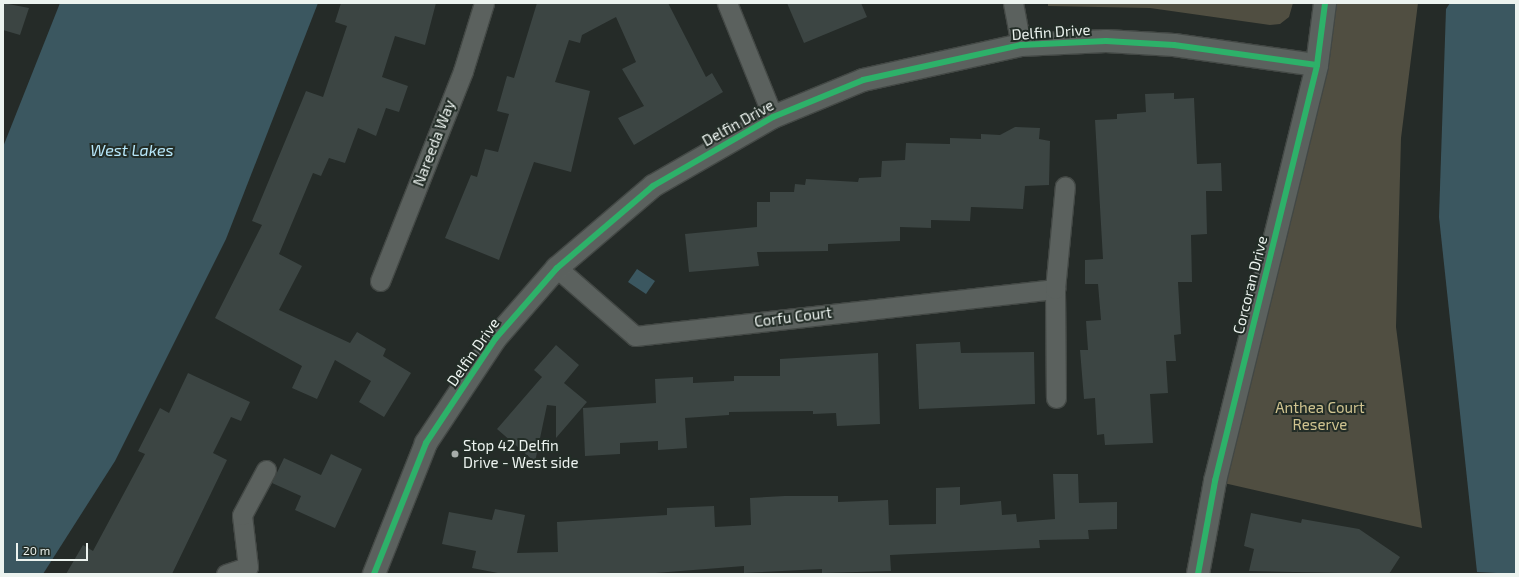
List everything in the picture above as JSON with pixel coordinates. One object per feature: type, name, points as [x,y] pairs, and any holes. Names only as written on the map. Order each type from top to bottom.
[{"type":"street","name":"Nareeda Way","points":[[380,281],[463,70],[484,3]]},
{"type":"street","points":[[727,3],[773,117]]},
{"type":"street","points":[[1013,3],[1021,45]]},
{"type":"street","name":"Corcoran Drive","points":[[1198,574],[1215,481],[1317,64],[1325,3]]},
{"type":"street","name":"Delfin Drive","points":[[374,574],[426,443],[495,339],[557,268],[653,186],[773,117],[863,80],[1021,45],[1106,41],[1166,45],[1317,64]]},
{"type":"street","points":[[1056,398],[1055,289],[1065,186]]},
{"type":"street","name":"Corfu Court","points":[[557,268],[635,336],[1005,292],[1055,289]]},
{"type":"street","points":[[226,574],[248,567],[242,515],[266,470]]},
{"type":"green space","points":[[1048,3],[1293,3],[1289,17],[1280,24],[1270,25],[1150,8],[1048,6]]},
{"type":"green space","name":"Anthea Court Reserve","points":[[1325,3],[1418,3],[1401,138],[1396,327],[1422,528],[1215,481]]},
{"type":"water","name":"West Lakes","points":[[60,3],[318,3],[226,239],[115,461],[43,574],[3,574],[3,147]]},
{"type":"water","points":[[1450,3],[1516,3],[1516,574],[1477,572],[1439,217],[1446,9]]},
{"type":"water","points":[[637,269],[655,281],[646,294],[628,282]]},
{"type":"building","points":[[3,3],[29,8],[20,35],[3,30]]},
{"type":"building","points":[[341,3],[436,3],[425,45],[395,36],[382,77],[408,86],[399,112],[386,108],[376,136],[358,128],[345,163],[329,158],[321,176],[313,173],[279,254],[302,266],[279,310],[350,343],[357,332],[386,349],[383,356],[411,373],[384,417],[359,402],[371,381],[335,360],[317,399],[292,388],[302,366],[215,318],[262,225],[252,221],[306,91],[323,97],[347,26],[335,22]]},
{"type":"building","points":[[537,3],[668,3],[706,77],[712,73],[723,92],[634,145],[618,118],[644,106],[622,69],[636,62],[616,17],[582,35],[580,43],[569,40],[555,82],[590,91],[571,172],[534,162],[499,260],[445,238],[471,175],[477,177],[485,149],[498,152],[509,114],[497,111],[507,76],[514,78]]},
{"type":"building","points":[[787,3],[861,3],[867,17],[804,43]]},
{"type":"building","points":[[1174,93],[1174,99],[1194,98],[1197,164],[1221,163],[1222,191],[1206,191],[1207,234],[1191,235],[1192,282],[1178,282],[1181,334],[1174,335],[1176,361],[1166,361],[1168,393],[1150,394],[1153,443],[1105,445],[1104,434],[1097,435],[1095,398],[1084,399],[1080,350],[1088,350],[1086,321],[1101,320],[1098,284],[1085,284],[1085,260],[1103,259],[1095,120],[1117,119],[1117,114],[1146,112],[1145,94]]},
{"type":"building","points":[[1015,127],[1040,128],[1039,139],[1050,141],[1049,185],[1025,186],[1023,209],[971,207],[970,221],[931,220],[931,228],[900,227],[900,241],[828,244],[828,251],[757,252],[759,266],[689,272],[685,234],[757,227],[757,202],[770,202],[770,192],[794,192],[795,184],[805,185],[806,179],[858,182],[859,178],[881,177],[882,161],[905,160],[906,143],[950,144],[950,138],[981,139],[981,134],[1000,135]]},
{"type":"building","points":[[960,342],[961,353],[1034,352],[1035,404],[919,409],[916,344]]},
{"type":"building","points":[[556,345],[579,365],[564,383],[587,402],[556,438],[556,406],[547,405],[535,462],[497,429],[542,377],[534,370]]},
{"type":"building","points":[[878,353],[880,424],[837,426],[836,413],[813,414],[813,411],[729,412],[729,415],[685,418],[687,448],[658,450],[658,441],[620,443],[620,454],[585,456],[583,408],[656,403],[655,379],[693,377],[693,383],[734,381],[734,376],[780,376],[780,359]]},
{"type":"building","points":[[188,373],[250,402],[241,421],[231,417],[213,453],[227,460],[172,574],[66,574],[83,545],[93,551],[145,454],[138,451],[160,408],[169,413]]},
{"type":"building","points":[[331,454],[362,469],[335,528],[295,510],[301,496],[272,483],[284,458],[321,475]]},
{"type":"building","points":[[1053,474],[1078,474],[1079,503],[1117,502],[1117,529],[1088,530],[1089,539],[1039,540],[1040,548],[890,555],[891,571],[822,573],[822,569],[744,573],[744,566],[643,574],[503,574],[472,568],[476,551],[442,544],[449,512],[492,520],[495,509],[525,515],[517,553],[558,552],[557,522],[667,515],[667,508],[714,506],[715,527],[751,525],[750,498],[785,496],[838,496],[838,502],[888,500],[889,525],[936,524],[936,488],[960,487],[960,505],[1001,501],[1002,515],[1016,514],[1017,522],[1055,519]]},
{"type":"building","points":[[1251,513],[1301,523],[1302,519],[1359,529],[1400,557],[1389,574],[1249,571],[1254,549],[1244,546]]},
{"type":"cycle path","points":[[1198,574],[1215,481],[1317,65],[1325,3]]},
{"type":"cycle path","points":[[374,574],[426,443],[495,339],[557,268],[653,186],[773,117],[863,80],[1021,45],[1106,41],[1174,45],[1317,65]]},
{"type":"place","name":"Stop 42 Delfin Drive - West side","points":[[455,454]]}]
